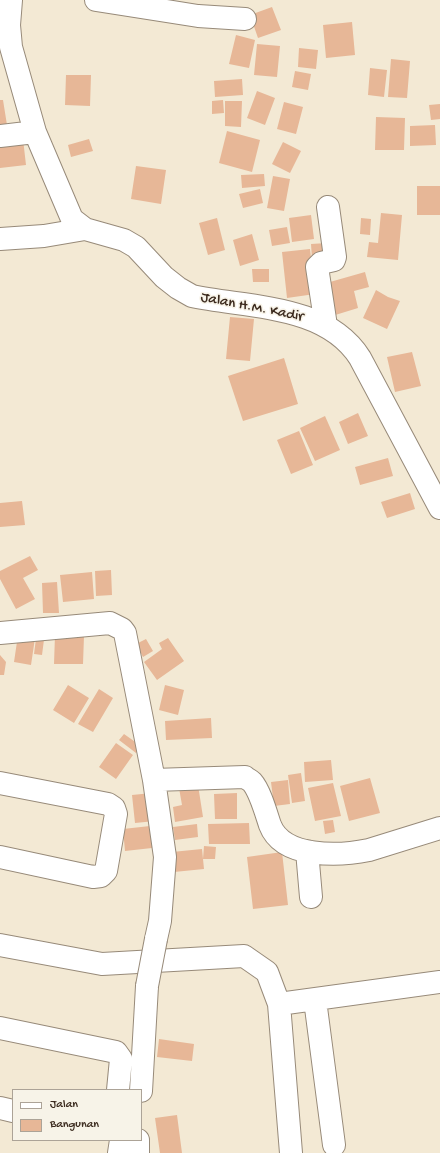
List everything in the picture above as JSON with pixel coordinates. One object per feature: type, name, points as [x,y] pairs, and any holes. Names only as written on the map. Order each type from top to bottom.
[{"type":"street","name":"Jalan H.M. Kadir","points":[[10,0],[4,27],[35,132],[72,219],[85,229],[124,240],[136,247],[164,277],[178,288],[192,296],[298,314],[326,326],[353,346],[440,508]]},
{"type":"street","points":[[96,0],[198,16],[246,18]]},
{"type":"street","points":[[0,136],[35,132]]},
{"type":"street","points":[[326,326],[317,267],[321,263],[334,260],[335,257],[328,206]]},
{"type":"street","points":[[0,239],[44,236],[85,229]]},
{"type":"street","points":[[2,627],[110,623],[122,629],[125,633],[154,780],[165,857],[160,921],[147,986],[141,1089]]},
{"type":"street","points":[[154,780],[245,777],[252,782],[265,807],[271,826],[277,837],[294,847],[318,854],[357,853],[440,828]]},
{"type":"street","points":[[0,783],[108,804],[114,808],[116,814],[106,871],[101,876],[93,876],[0,857]]},
{"type":"street","points":[[307,851],[311,896]]},
{"type":"street","points":[[0,945],[102,964],[244,956],[267,972],[279,1004],[291,1153]]},
{"type":"street","points":[[279,1004],[440,982]]},
{"type":"street","points":[[315,1000],[334,1145]]},
{"type":"street","points":[[0,1028],[116,1052],[121,1059],[118,1089]]},
{"type":"street","points":[[0,1108],[12,1111]]},
{"type":"street","points":[[119,1153],[121,1141]]},
{"type":"street","points":[[138,1141],[138,1153]]},
{"type":"building","points":[[272,7],[281,30],[258,38],[250,15]]},
{"type":"building","points":[[352,22],[355,55],[326,58],[323,25]]},
{"type":"building","points":[[236,35],[255,40],[249,68],[229,64]]},
{"type":"building","points":[[257,44],[280,46],[277,77],[254,75]]},
{"type":"building","points":[[299,48],[318,50],[316,69],[298,67]]},
{"type":"building","points":[[391,59],[410,61],[407,98],[388,97]]},
{"type":"building","points":[[370,68],[387,70],[384,97],[368,95]]},
{"type":"building","points":[[295,71],[311,74],[308,90],[292,87]]},
{"type":"building","points":[[66,75],[91,75],[90,106],[65,105]]},
{"type":"building","points":[[242,79],[243,95],[215,97],[214,81]]},
{"type":"building","points":[[257,91],[275,98],[265,125],[247,118]]},
{"type":"building","points":[[0,100],[3,100],[7,125],[0,127]]},
{"type":"building","points":[[223,100],[224,113],[212,114],[212,101]]},
{"type":"building","points":[[225,101],[242,101],[241,127],[225,126]]},
{"type":"building","points":[[284,102],[303,107],[296,134],[277,129]]},
{"type":"building","points":[[440,104],[440,119],[431,120],[429,105]]},
{"type":"building","points":[[376,117],[405,118],[404,150],[375,150]]},
{"type":"building","points":[[435,125],[436,145],[410,146],[410,126]]},
{"type":"building","points":[[227,131],[260,140],[252,172],[219,163]]},
{"type":"building","points":[[23,139],[26,165],[0,168],[0,141]]},
{"type":"building","points":[[89,139],[93,151],[71,157],[68,145]]},
{"type":"building","points":[[283,142],[301,151],[290,173],[272,164]]},
{"type":"building","points":[[136,166],[166,170],[161,204],[131,199]]},
{"type":"building","points":[[264,174],[265,186],[242,188],[241,175]]},
{"type":"building","points":[[273,176],[290,179],[284,211],[267,208]]},
{"type":"building","points":[[417,186],[440,186],[440,215],[417,215]]},
{"type":"building","points":[[260,189],[263,203],[243,208],[239,194]]},
{"type":"building","points":[[381,213],[402,215],[398,260],[367,257],[369,242],[378,243]]},
{"type":"building","points":[[311,215],[314,239],[292,242],[289,218]]},
{"type":"building","points":[[217,218],[225,250],[208,255],[199,223]]},
{"type":"building","points":[[361,218],[371,219],[370,235],[360,234]]},
{"type":"building","points":[[287,227],[290,243],[272,246],[269,230]]},
{"type":"building","points":[[252,234],[259,260],[240,266],[233,240]]},
{"type":"building","points":[[327,243],[328,258],[312,259],[311,244]]},
{"type":"building","points":[[310,249],[315,294],[287,298],[282,252]]},
{"type":"building","points":[[252,269],[269,269],[269,282],[253,282]]},
{"type":"building","points":[[365,272],[369,287],[354,291],[358,308],[332,316],[323,284]]},
{"type":"building","points":[[376,290],[388,297],[400,301],[387,329],[363,318]]},
{"type":"building","points":[[230,317],[254,319],[250,361],[226,359]]},
{"type":"building","points":[[412,352],[421,386],[395,392],[387,357]]},
{"type":"building","points":[[284,358],[298,404],[243,421],[228,376]]},
{"type":"building","points":[[358,413],[368,436],[348,444],[339,422]]},
{"type":"building","points":[[325,416],[340,450],[315,461],[300,428]]},
{"type":"building","points":[[299,431],[313,465],[291,474],[277,440]]},
{"type":"building","points":[[388,458],[393,476],[360,485],[355,467]]},
{"type":"building","points":[[410,493],[415,509],[387,518],[381,502]]},
{"type":"building","points":[[22,501],[25,525],[0,527],[0,503]]},
{"type":"building","points":[[30,556],[38,570],[23,578],[35,599],[16,609],[0,579],[0,571]]},
{"type":"building","points":[[111,570],[112,595],[96,596],[95,571]]},
{"type":"building","points":[[92,572],[94,599],[63,602],[60,575]]},
{"type":"building","points":[[57,582],[59,613],[43,613],[42,583]]},
{"type":"building","points":[[37,631],[45,632],[42,655],[34,654]]},
{"type":"building","points":[[18,635],[35,638],[31,665],[14,662]]},
{"type":"building","points":[[55,635],[84,636],[83,664],[54,664]]},
{"type":"building","points":[[168,638],[184,661],[157,680],[144,662],[162,649],[159,643]]},
{"type":"building","points":[[146,639],[153,651],[143,657],[136,644]]},
{"type":"building","points":[[0,655],[6,662],[4,675],[0,675]]},
{"type":"building","points":[[68,685],[89,698],[74,723],[53,710]]},
{"type":"building","points":[[165,685],[184,690],[178,715],[159,710]]},
{"type":"building","points":[[99,689],[113,698],[93,732],[78,724]]},
{"type":"building","points":[[211,718],[212,738],[166,740],[165,721]]},
{"type":"building","points":[[124,734],[141,746],[136,753],[119,740]]},
{"type":"building","points":[[116,743],[133,755],[116,779],[99,767]]},
{"type":"building","points":[[331,760],[333,780],[305,782],[304,762]]},
{"type":"building","points":[[301,773],[305,801],[292,803],[288,775]]},
{"type":"building","points":[[370,778],[380,813],[349,821],[340,786]]},
{"type":"building","points":[[288,780],[290,804],[274,806],[271,782]]},
{"type":"building","points":[[333,783],[341,816],[315,821],[308,788]]},
{"type":"building","points":[[198,785],[203,817],[175,822],[173,807],[182,805],[179,788]]},
{"type":"building","points":[[152,793],[155,821],[135,823],[132,795]]},
{"type":"building","points":[[237,793],[237,819],[215,819],[214,794]]},
{"type":"building","points":[[333,820],[335,832],[325,834],[323,821]]},
{"type":"building","points":[[249,823],[250,844],[209,844],[208,824]]},
{"type":"building","points":[[197,824],[198,837],[175,840],[173,827]]},
{"type":"building","points":[[150,826],[152,848],[125,851],[123,829]]},
{"type":"building","points":[[204,846],[216,847],[215,859],[203,859]]},
{"type":"building","points":[[202,849],[204,869],[174,872],[172,852]]},
{"type":"building","points":[[282,852],[288,905],[253,909],[247,857]]},
{"type":"building","points":[[159,1039],[194,1044],[192,1061],[157,1057]]},
{"type":"building","points":[[177,1115],[182,1153],[160,1153],[155,1118]]}]
